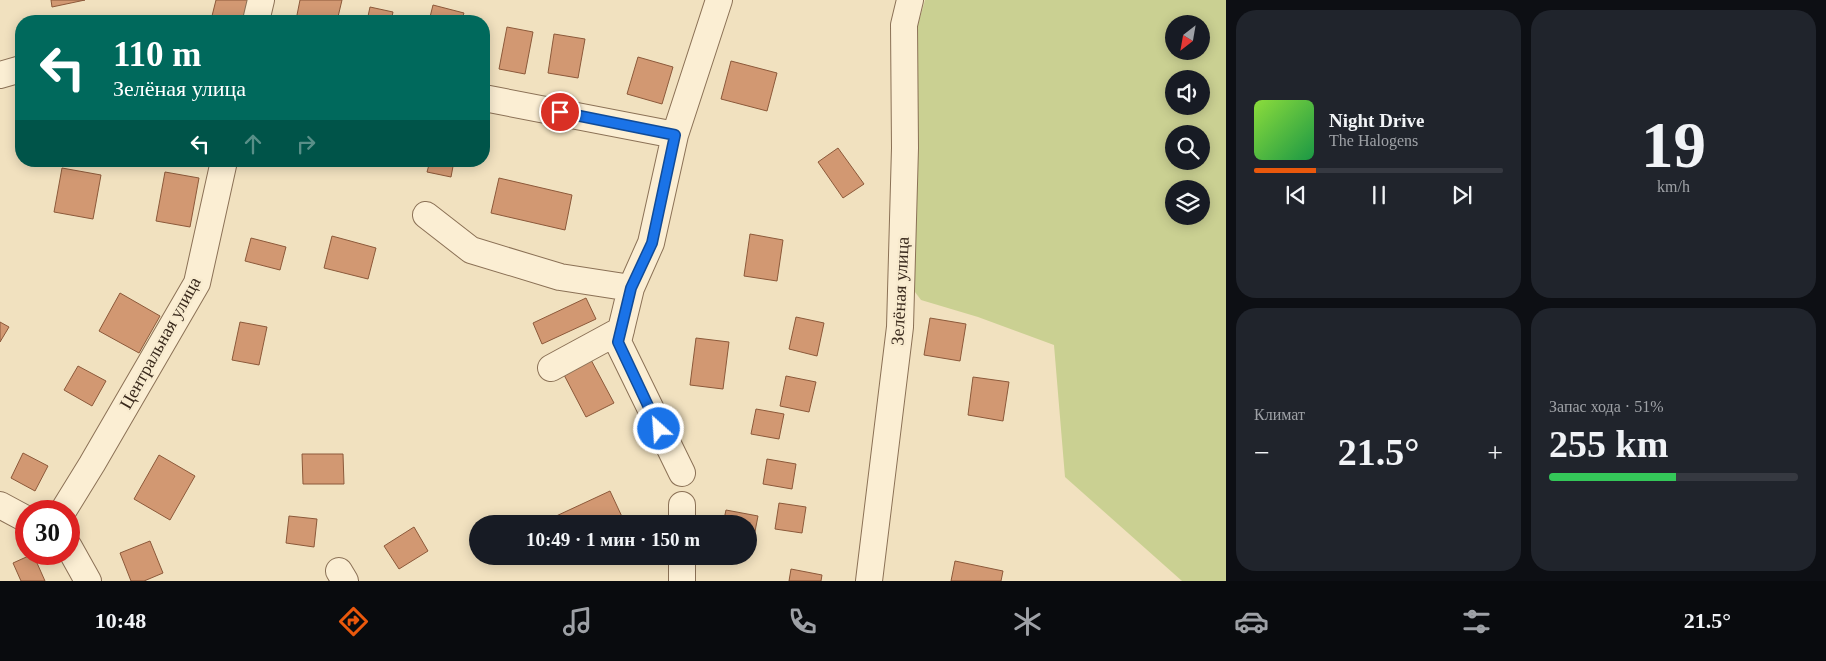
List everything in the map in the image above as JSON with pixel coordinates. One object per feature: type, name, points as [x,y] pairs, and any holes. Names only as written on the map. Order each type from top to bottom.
[{"type":"street","points":[[257,15],[261,0]]},
{"type":"street","points":[[682,474],[618,342],[631,288],[652,243],[675,135],[719,0]]},
{"type":"street","name":"Зелёная улица","points":[[869,581],[900,327],[905,148],[904,25],[910,0]]},
{"type":"street","points":[[0,75],[15,71]]},
{"type":"street","points":[[490,99],[675,135]]},
{"type":"street","name":"Центральная улица","points":[[70,500],[197,283],[223,167]]},
{"type":"street","points":[[426,215],[471,250],[560,277],[631,288]]},
{"type":"street","points":[[551,368],[621,330]]},
{"type":"street","points":[[0,505],[15,513]]},
{"type":"street","points":[[79,565],[88,581]]},
{"type":"street","points":[[682,565],[682,581]]},
{"type":"green space","points":[[925,0],[1226,0],[1226,581],[1182,581],[1065,477],[1054,345],[978,317],[921,300],[897,268],[917,28]]},
{"type":"building","points":[[51,0],[85,0],[52,7]]},
{"type":"building","points":[[216,0],[249,0],[246,15],[212,15]]},
{"type":"building","points":[[300,0],[342,0],[338,15],[297,15]]},
{"type":"building","points":[[433,5],[464,13],[463,15],[430,15]]},
{"type":"building","points":[[370,7],[393,12],[392,15],[368,15]]},
{"type":"building","points":[[507,27],[533,32],[525,74],[499,69]]},
{"type":"building","points":[[554,34],[585,39],[578,78],[548,73]]},
{"type":"building","points":[[638,57],[673,67],[662,104],[627,94]]},
{"type":"building","points":[[731,61],[777,73],[767,111],[721,99]]},
{"type":"building","points":[[838,148],[864,184],[843,198],[818,162]]},
{"type":"building","points":[[428,167],[453,167],[451,177],[427,172]]},
{"type":"building","points":[[62,168],[101,175],[93,219],[54,212]]},
{"type":"building","points":[[165,172],[199,178],[190,227],[156,221]]},
{"type":"building","points":[[499,178],[572,195],[565,230],[491,213]]},
{"type":"building","points":[[750,234],[783,240],[777,281],[744,276]]},
{"type":"building","points":[[332,236],[376,248],[368,279],[324,268]]},
{"type":"building","points":[[251,238],[286,247],[280,270],[245,261]]},
{"type":"building","points":[[120,293],[160,316],[139,353],[99,331]]},
{"type":"building","points":[[586,298],[596,319],[542,344],[533,323]]},
{"type":"building","points":[[796,317],[824,323],[817,356],[789,349]]},
{"type":"building","points":[[930,318],[966,324],[960,361],[924,355]]},
{"type":"building","points":[[0,322],[9,327],[0,342]]},
{"type":"building","points":[[240,322],[267,327],[259,365],[232,360]]},
{"type":"building","points":[[696,338],[729,342],[723,389],[690,385]]},
{"type":"building","points":[[590,358],[614,403],[586,417],[563,373]]},
{"type":"building","points":[[78,366],[106,381],[92,406],[64,390]]},
{"type":"building","points":[[786,376],[816,382],[809,412],[780,406]]},
{"type":"building","points":[[973,377],[1009,382],[1003,421],[968,415]]},
{"type":"building","points":[[756,409],[784,414],[779,439],[751,434]]},
{"type":"building","points":[[23,453],[48,466],[35,491],[11,478]]},
{"type":"building","points":[[302,454],[343,454],[344,484],[303,484]]},
{"type":"building","points":[[159,455],[195,476],[170,520],[134,499]]},
{"type":"building","points":[[767,459],[796,464],[792,489],[763,484]]},
{"type":"building","points":[[610,491],[621,515],[558,515]]},
{"type":"building","points":[[779,503],[806,507],[802,533],[775,529]]},
{"type":"building","points":[[726,510],[753,515],[725,515]]},
{"type":"building","points":[[289,516],[317,519],[314,547],[286,543]]},
{"type":"building","points":[[414,527],[428,551],[399,569],[384,546]]},
{"type":"building","points":[[150,541],[163,573],[144,581],[131,581],[120,553]]},
{"type":"building","points":[[955,561],[1003,571],[1001,581],[951,581]]},
{"type":"building","points":[[15,562],[15,565],[38,565],[45,581],[21,581],[13,563]]},
{"type":"building","points":[[791,569],[822,575],[821,581],[789,581]]},
{"type":"route","points":[[560,112],[675,135],[652,243],[631,288],[618,342],[659,429]]}]
